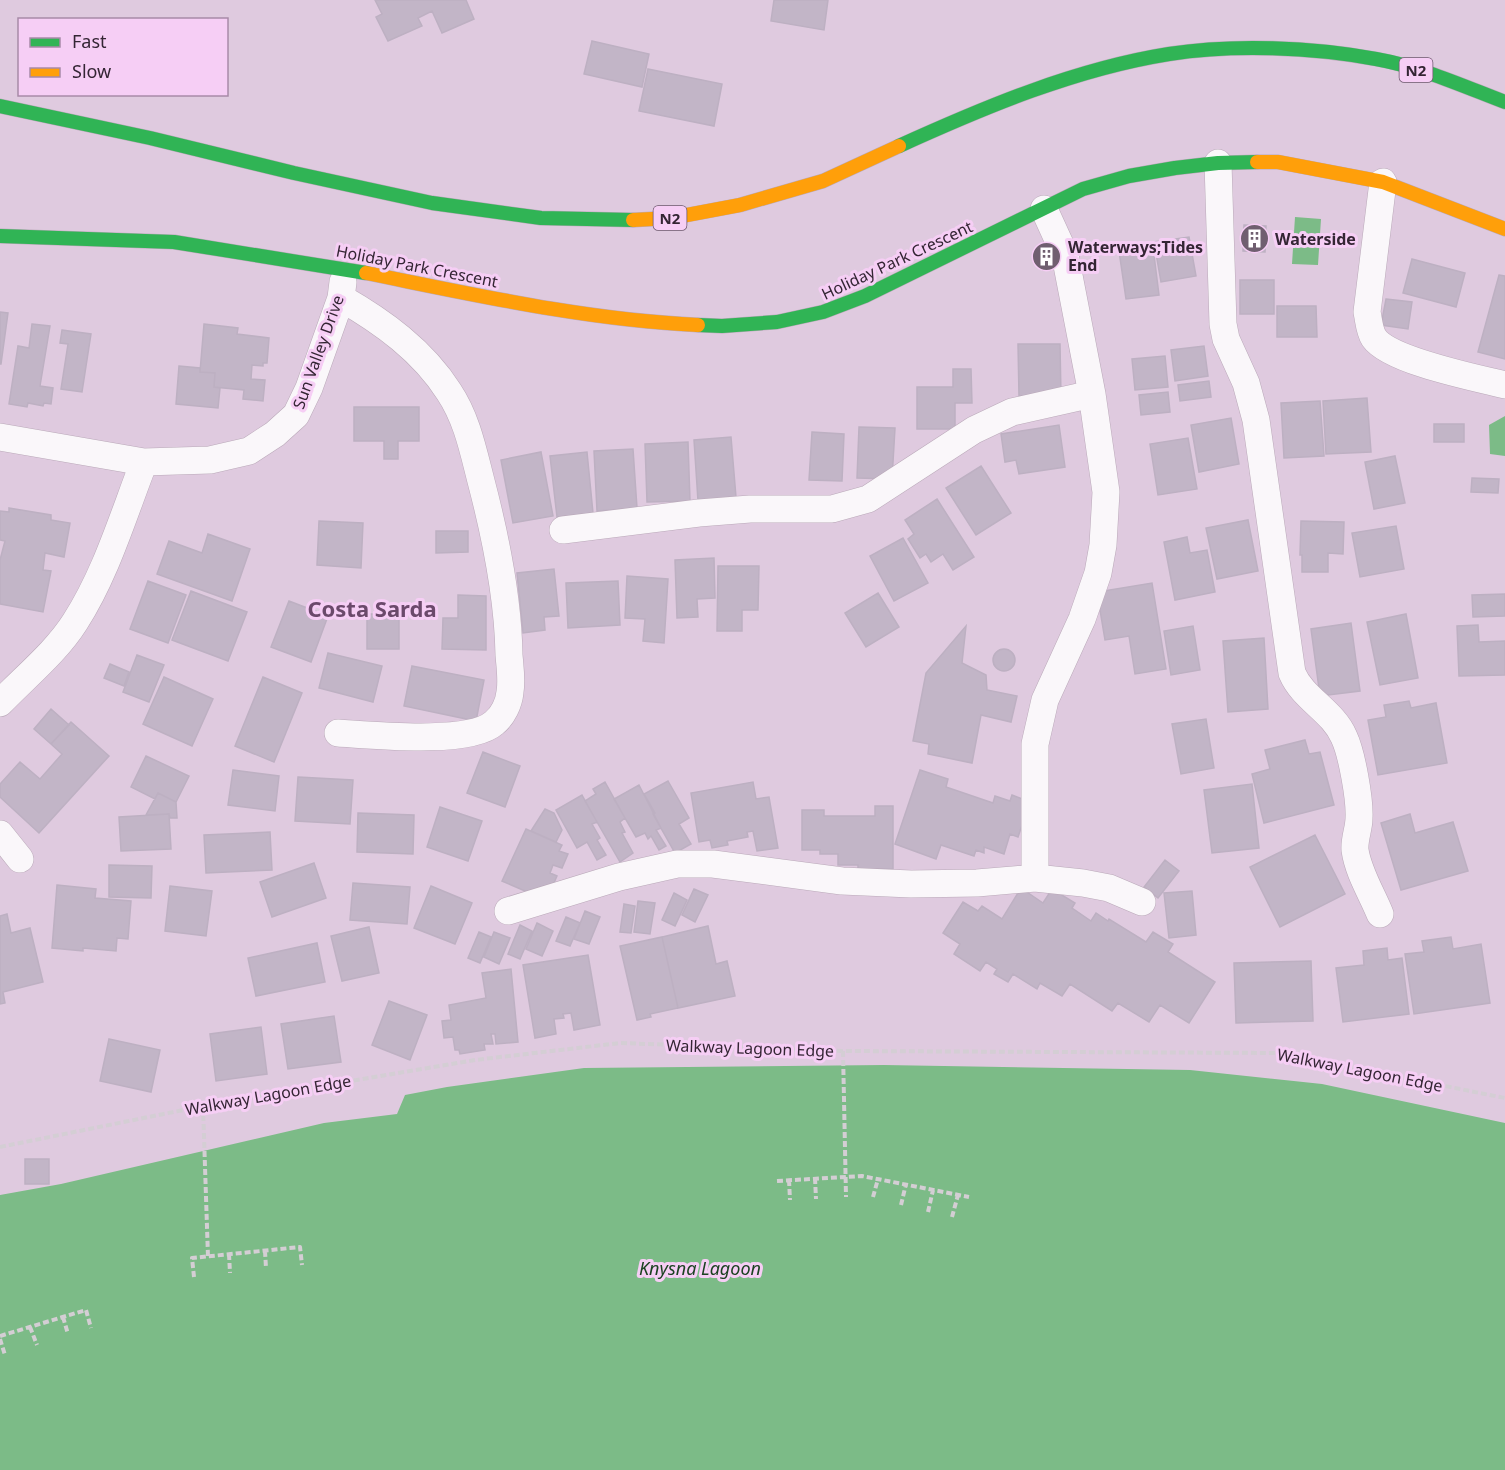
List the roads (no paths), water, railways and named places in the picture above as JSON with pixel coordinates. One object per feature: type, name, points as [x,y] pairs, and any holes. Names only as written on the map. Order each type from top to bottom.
[{"type":"main road","name":"N2","points":[[0,106],[432,203],[541,218],[618,221],[671,218],[740,205],[823,181],[955,121],[1037,89],[1097,70],[1169,54],[1232,48],[1324,51],[1378,59],[1438,76],[1505,102]]},
{"type":"main road","name":"Holiday Park Crescent","points":[[0,236],[174,242],[344,269],[559,311],[655,323],[722,326],[777,322],[823,312],[865,296],[1083,189],[1129,176],[1218,163],[1278,162],[1383,182],[1505,229]]},
{"type":"street","points":[[1218,163],[1223,324],[1226,339],[1246,383],[1256,420],[1292,674],[1296,683],[1335,723],[1344,737],[1359,802],[1355,849],[1380,914]]},
{"type":"street","points":[[1383,182],[1367,312],[1370,330],[1376,341],[1393,352],[1448,371],[1505,385]]},
{"type":"street","points":[[1035,878],[1035,744],[1045,700],[1082,619],[1098,573],[1103,545],[1106,492],[1092,394],[1065,255],[1044,209]]},
{"type":"street","name":"Sun Valley Drive","points":[[0,437],[144,462],[210,460],[249,451],[275,434],[296,415],[309,388],[341,298],[344,269]]},
{"type":"street","points":[[338,733],[414,738],[467,734],[492,725],[500,718],[508,702],[510,691],[509,636],[497,543],[465,422],[429,364],[369,314],[341,298]]},
{"type":"street","points":[[563,530],[750,509],[832,509],[868,499],[974,430],[1012,412],[1092,394]]},
{"type":"street","points":[[0,703],[53,649],[74,623],[100,575],[144,462]]},
{"type":"street","points":[[0,834],[20,859]]},
{"type":"street","points":[[508,911],[619,877],[677,864],[713,864],[842,881],[911,884],[977,883],[1035,878],[1109,888],[1142,902]]},
{"type":"water","points":[[1295,217],[1321,219],[1318,265],[1292,264]]},
{"type":"water","points":[[1505,416],[1505,456],[1490,454],[1489,425]]},
{"type":"water","name":"Knysna Lagoon","points":[[884,1065],[1190,1070],[1322,1084],[1505,1123],[1505,1470],[0,1470],[0,1195],[61,1184],[324,1123],[397,1114],[405,1095],[447,1087],[584,1068]]},
{"type":"place","name":"Waterside","points":[[1254,239]]},
{"type":"place","name":"Waterways;Tides End","points":[[1047,256]]},
{"type":"district","name":"Costa Sarda","points":[[372,608]]}]
